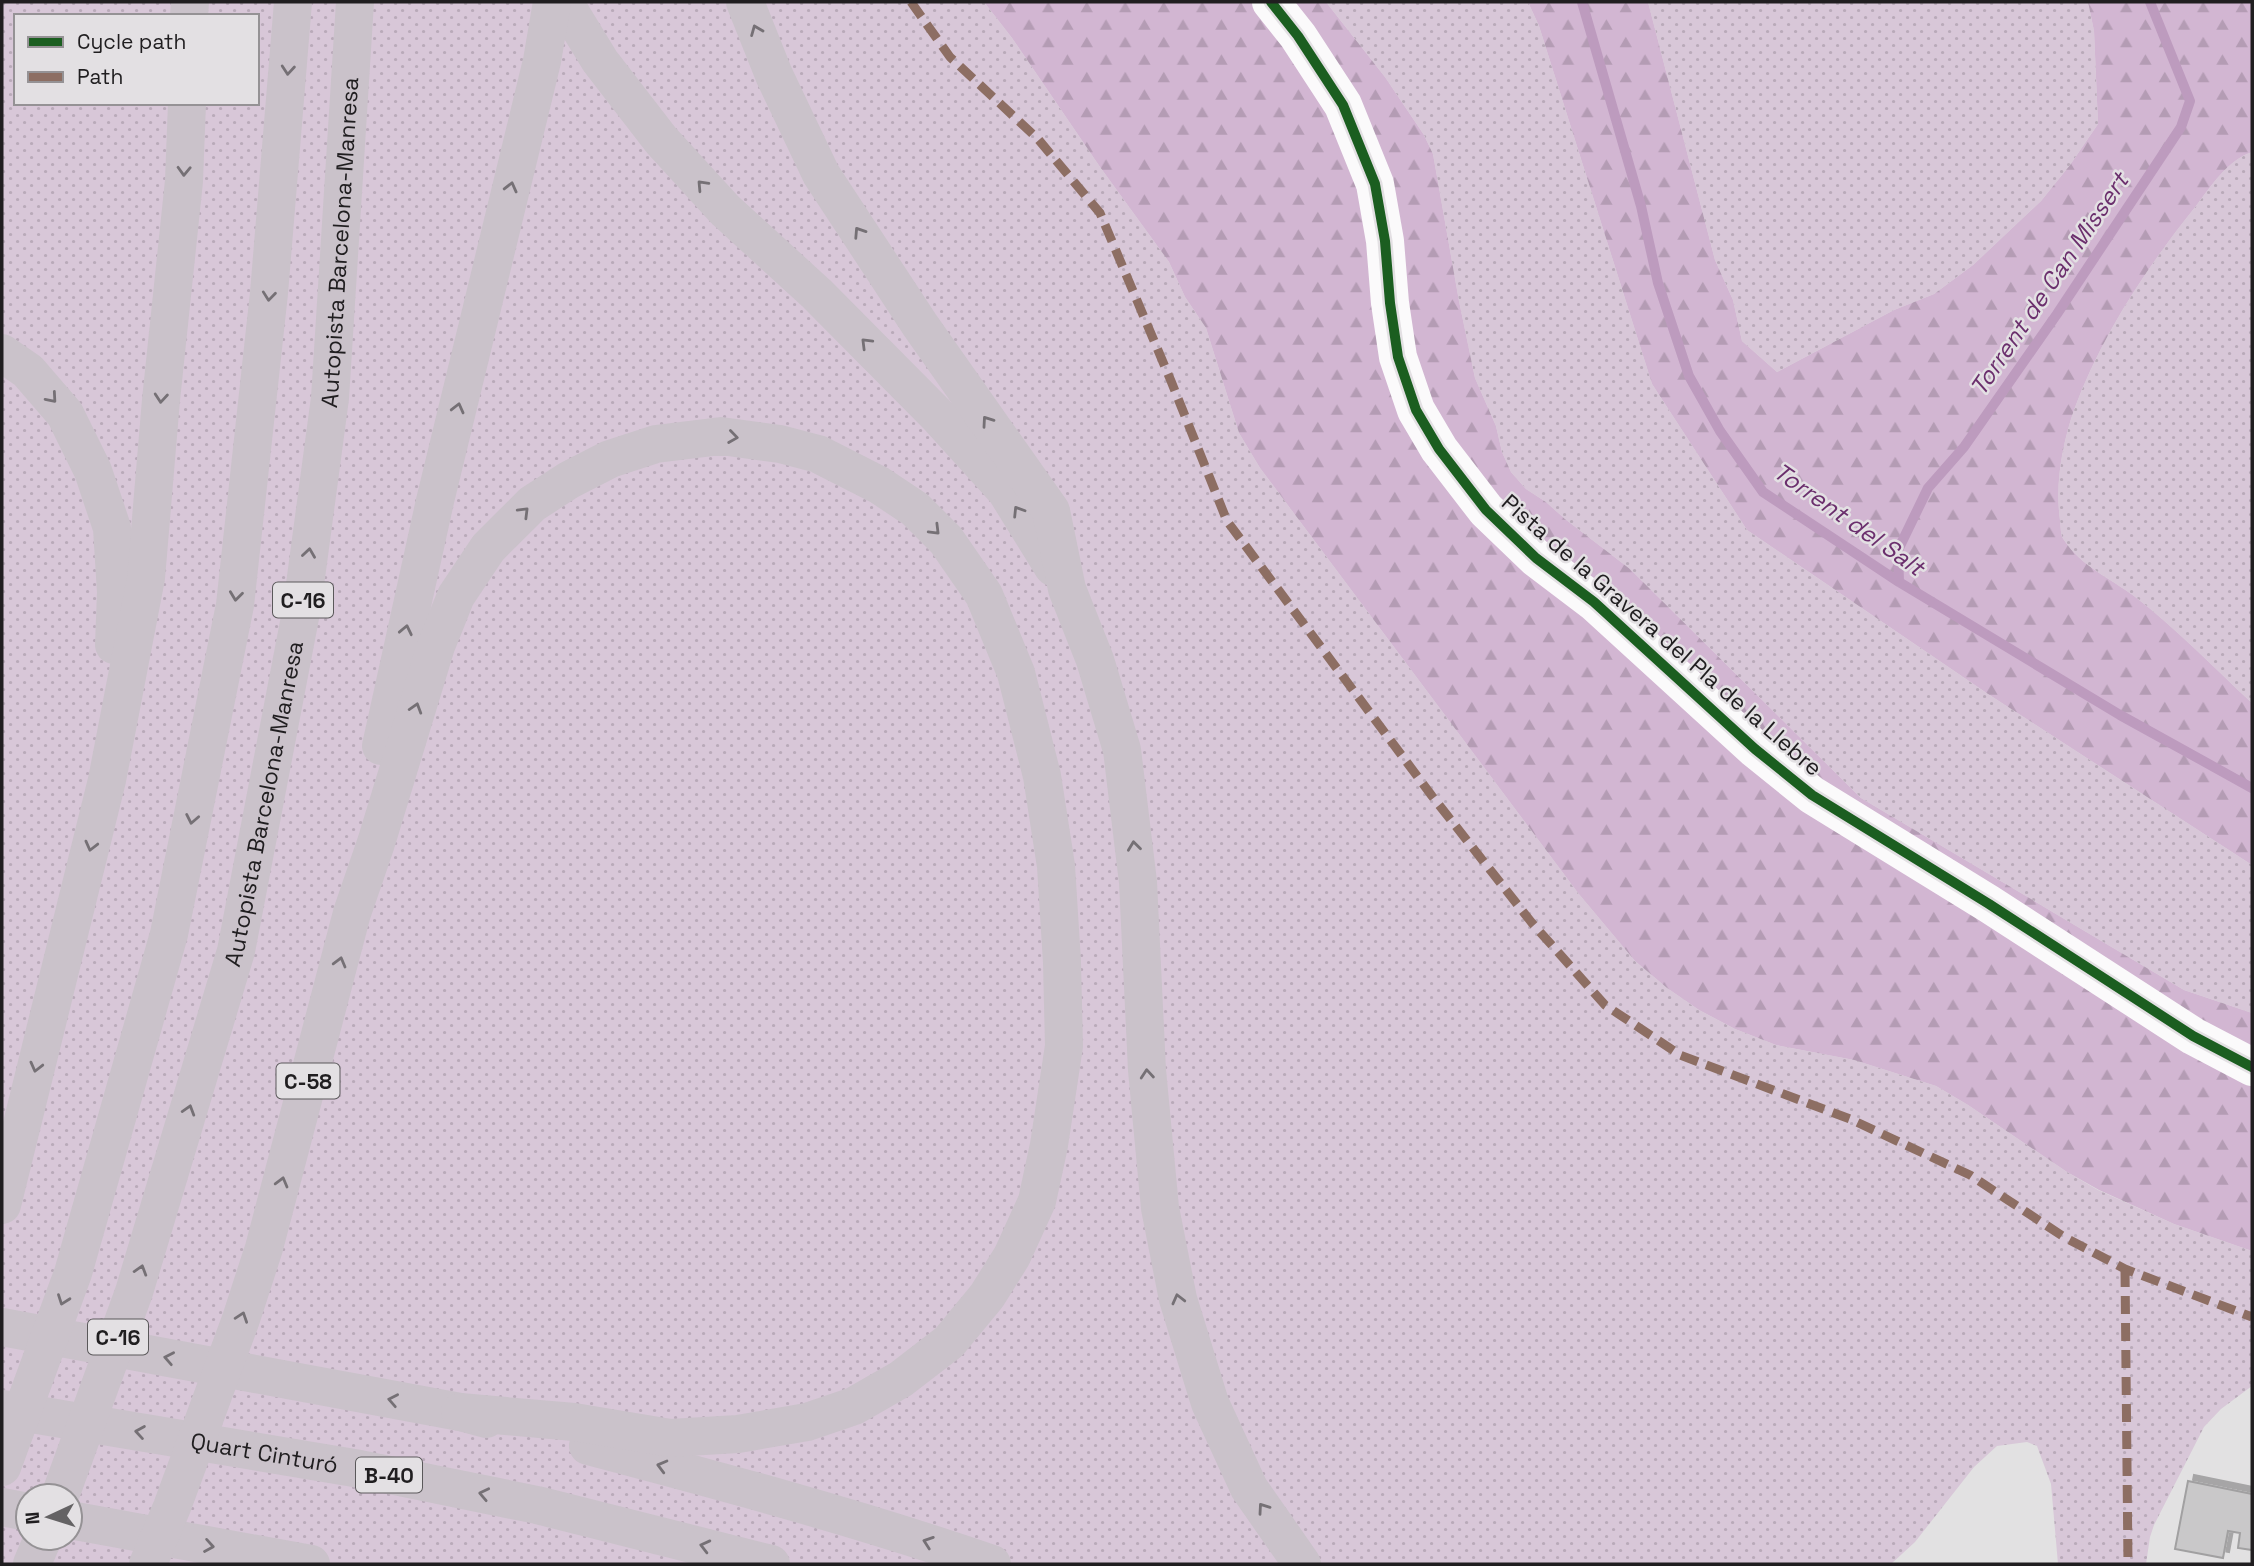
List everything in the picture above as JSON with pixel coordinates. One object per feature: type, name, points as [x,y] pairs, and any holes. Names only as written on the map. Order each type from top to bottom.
[{"type":"highway","name":"C-16","points":[[2,1466],[73,1273],[169,934],[235,605],[269,293],[293,2]]},
{"type":"highway","name":"Autopista Barcelona-Manresa","points":[[65,1482],[134,1292],[236,951],[302,607],[330,398],[355,2]]},
{"type":"highway","points":[[352,914],[372,790],[412,600],[542,61],[552,2]]},
{"type":"highway","points":[[564,2],[600,61],[661,140],[725,210],[817,293],[937,415],[1006,491],[1068,589]]},
{"type":"highway","points":[[745,2],[774,75],[821,174],[920,325],[1051,511],[1068,589],[1095,660],[1122,750],[1138,881],[1147,1070],[1160,1208],[1178,1299],[1210,1404],[1249,1488],[1302,1564]]},
{"type":"highway","points":[[2,1203],[107,780],[146,578],[184,181],[187,105]]},
{"type":"highway","points":[[2,353],[28,371],[65,414],[93,471],[111,528],[116,592],[107,780]]},
{"type":"highway","points":[[352,914],[436,646],[456,596],[488,548],[532,504],[610,459],[656,444],[721,436],[780,444],[818,454],[879,485],[915,509],[946,540],[984,595],[1016,673],[1042,776],[1056,866],[1064,1046],[1049,1145],[1037,1201],[1012,1256],[987,1296],[949,1342],[901,1379],[854,1406],[807,1422],[738,1434],[670,1438],[574,1422],[460,1412]]},
{"type":"highway","name":"C-58","points":[[148,1564],[232,1345],[264,1248],[352,914]]},
{"type":"highway","points":[[2,1327],[460,1412],[763,1493],[901,1533],[992,1564]]},
{"type":"highway","name":"Quart Cinturó","points":[[2,1409],[360,1469],[537,1505],[771,1564]]},
{"type":"highway","points":[[84,1523],[312,1564]]},
{"type":"street","name":"Pista de la Gravera del Pla de la Llebre","points":[[1271,2],[1298,36],[1343,104],[1375,184],[1385,241],[1398,357],[1416,410],[1439,449],[1486,510],[1536,558],[1594,602],[1755,749],[1812,794],[2193,1036],[2252,1067]]},
{"type":"shaded area","points":[[2,2],[984,2],[1169,262],[1185,297],[1206,328],[1239,433],[1260,468],[1578,893],[1635,961],[1699,1010],[1735,1029],[1776,1045],[1854,1060],[1936,1086],[2098,1190],[2174,1224],[2252,1251],[2252,1386],[2221,1409],[2204,1427],[2154,1525],[2146,1564],[2058,1564],[2051,1484],[2037,1446],[2027,1442],[1997,1446],[1974,1467],[1915,1542],[1891,1564],[2,1564]]},
{"type":"shaded area","points":[[1326,2],[1528,2],[1539,26],[1652,384],[1747,530],[1988,694],[2252,865],[2252,1013],[2184,990],[1861,798],[1630,569],[1526,489],[1511,472],[1502,452],[1496,426],[1475,378],[1433,154],[1424,135],[1385,77]]},
{"type":"shaded area","points":[[1648,2],[2088,2],[2094,31],[2098,124],[2041,201],[1973,265],[1934,294],[1894,310],[1777,372],[1742,341],[1733,300],[1715,260]]},
{"type":"shaded area","points":[[2252,152],[2252,703],[2165,621],[2087,564],[2071,549],[2061,533],[2058,493],[2063,451],[2074,410],[2112,329],[2160,253],[2214,182],[2235,161]]},
{"type":"green space","points":[[984,2],[1326,2],[1385,77],[1424,135],[1433,154],[1475,378],[1496,426],[1502,452],[1511,472],[1526,489],[1630,569],[1861,798],[2184,990],[2252,1013],[2252,1251],[2174,1224],[2099,1190],[1936,1086],[1854,1060],[1776,1045],[1735,1029],[1699,1010],[1635,961],[1578,893],[1260,468],[1239,433],[1206,328],[1185,297],[1169,262]]},
{"type":"green space","points":[[1528,2],[1648,2],[1715,260],[1733,300],[1742,341],[1777,372],[1894,310],[1934,294],[1973,265],[2041,201],[2098,124],[2094,31],[2088,2],[2252,2],[2252,152],[2235,161],[2214,182],[2160,253],[2112,329],[2074,410],[2063,451],[2058,493],[2061,533],[2071,549],[2087,564],[2165,621],[2252,703],[2252,865],[1988,694],[1747,530],[1652,384],[1539,26]]},
{"type":"building","points":[[2188,1481],[2252,1494],[2252,1550],[2238,1548],[2240,1533],[2228,1531],[2223,1558],[2175,1549]]},
{"type":"waterway","name":"Torrent del Salt","points":[[1582,2],[1641,206],[1658,283],[1689,376],[1720,431],[1763,492],[1899,582],[2120,715],[2252,788]]},
{"type":"waterway","name":"Torrent de Can Missert","points":[[1899,582],[1898,550],[1928,488],[1964,447],[2057,314],[2181,127],[2190,101],[2150,2]]},
{"type":"marked path","points":[[911,2],[950,57],[1038,139],[1100,213],[1227,521],[1432,796],[1532,923],[1605,1005],[1680,1055],[1850,1119],[1970,1175],[2064,1237],[2125,1269],[2252,1317]]},
{"type":"marked path","points":[[2125,1269],[2128,1564]]},
{"type":"cycle path","points":[[1271,2],[1298,36],[1343,105],[1375,184],[1385,241],[1398,357],[1416,410],[1439,449],[1486,510],[1536,558],[1594,602],[1755,749],[1812,795],[1989,904],[2193,1036],[2252,1067]]}]
